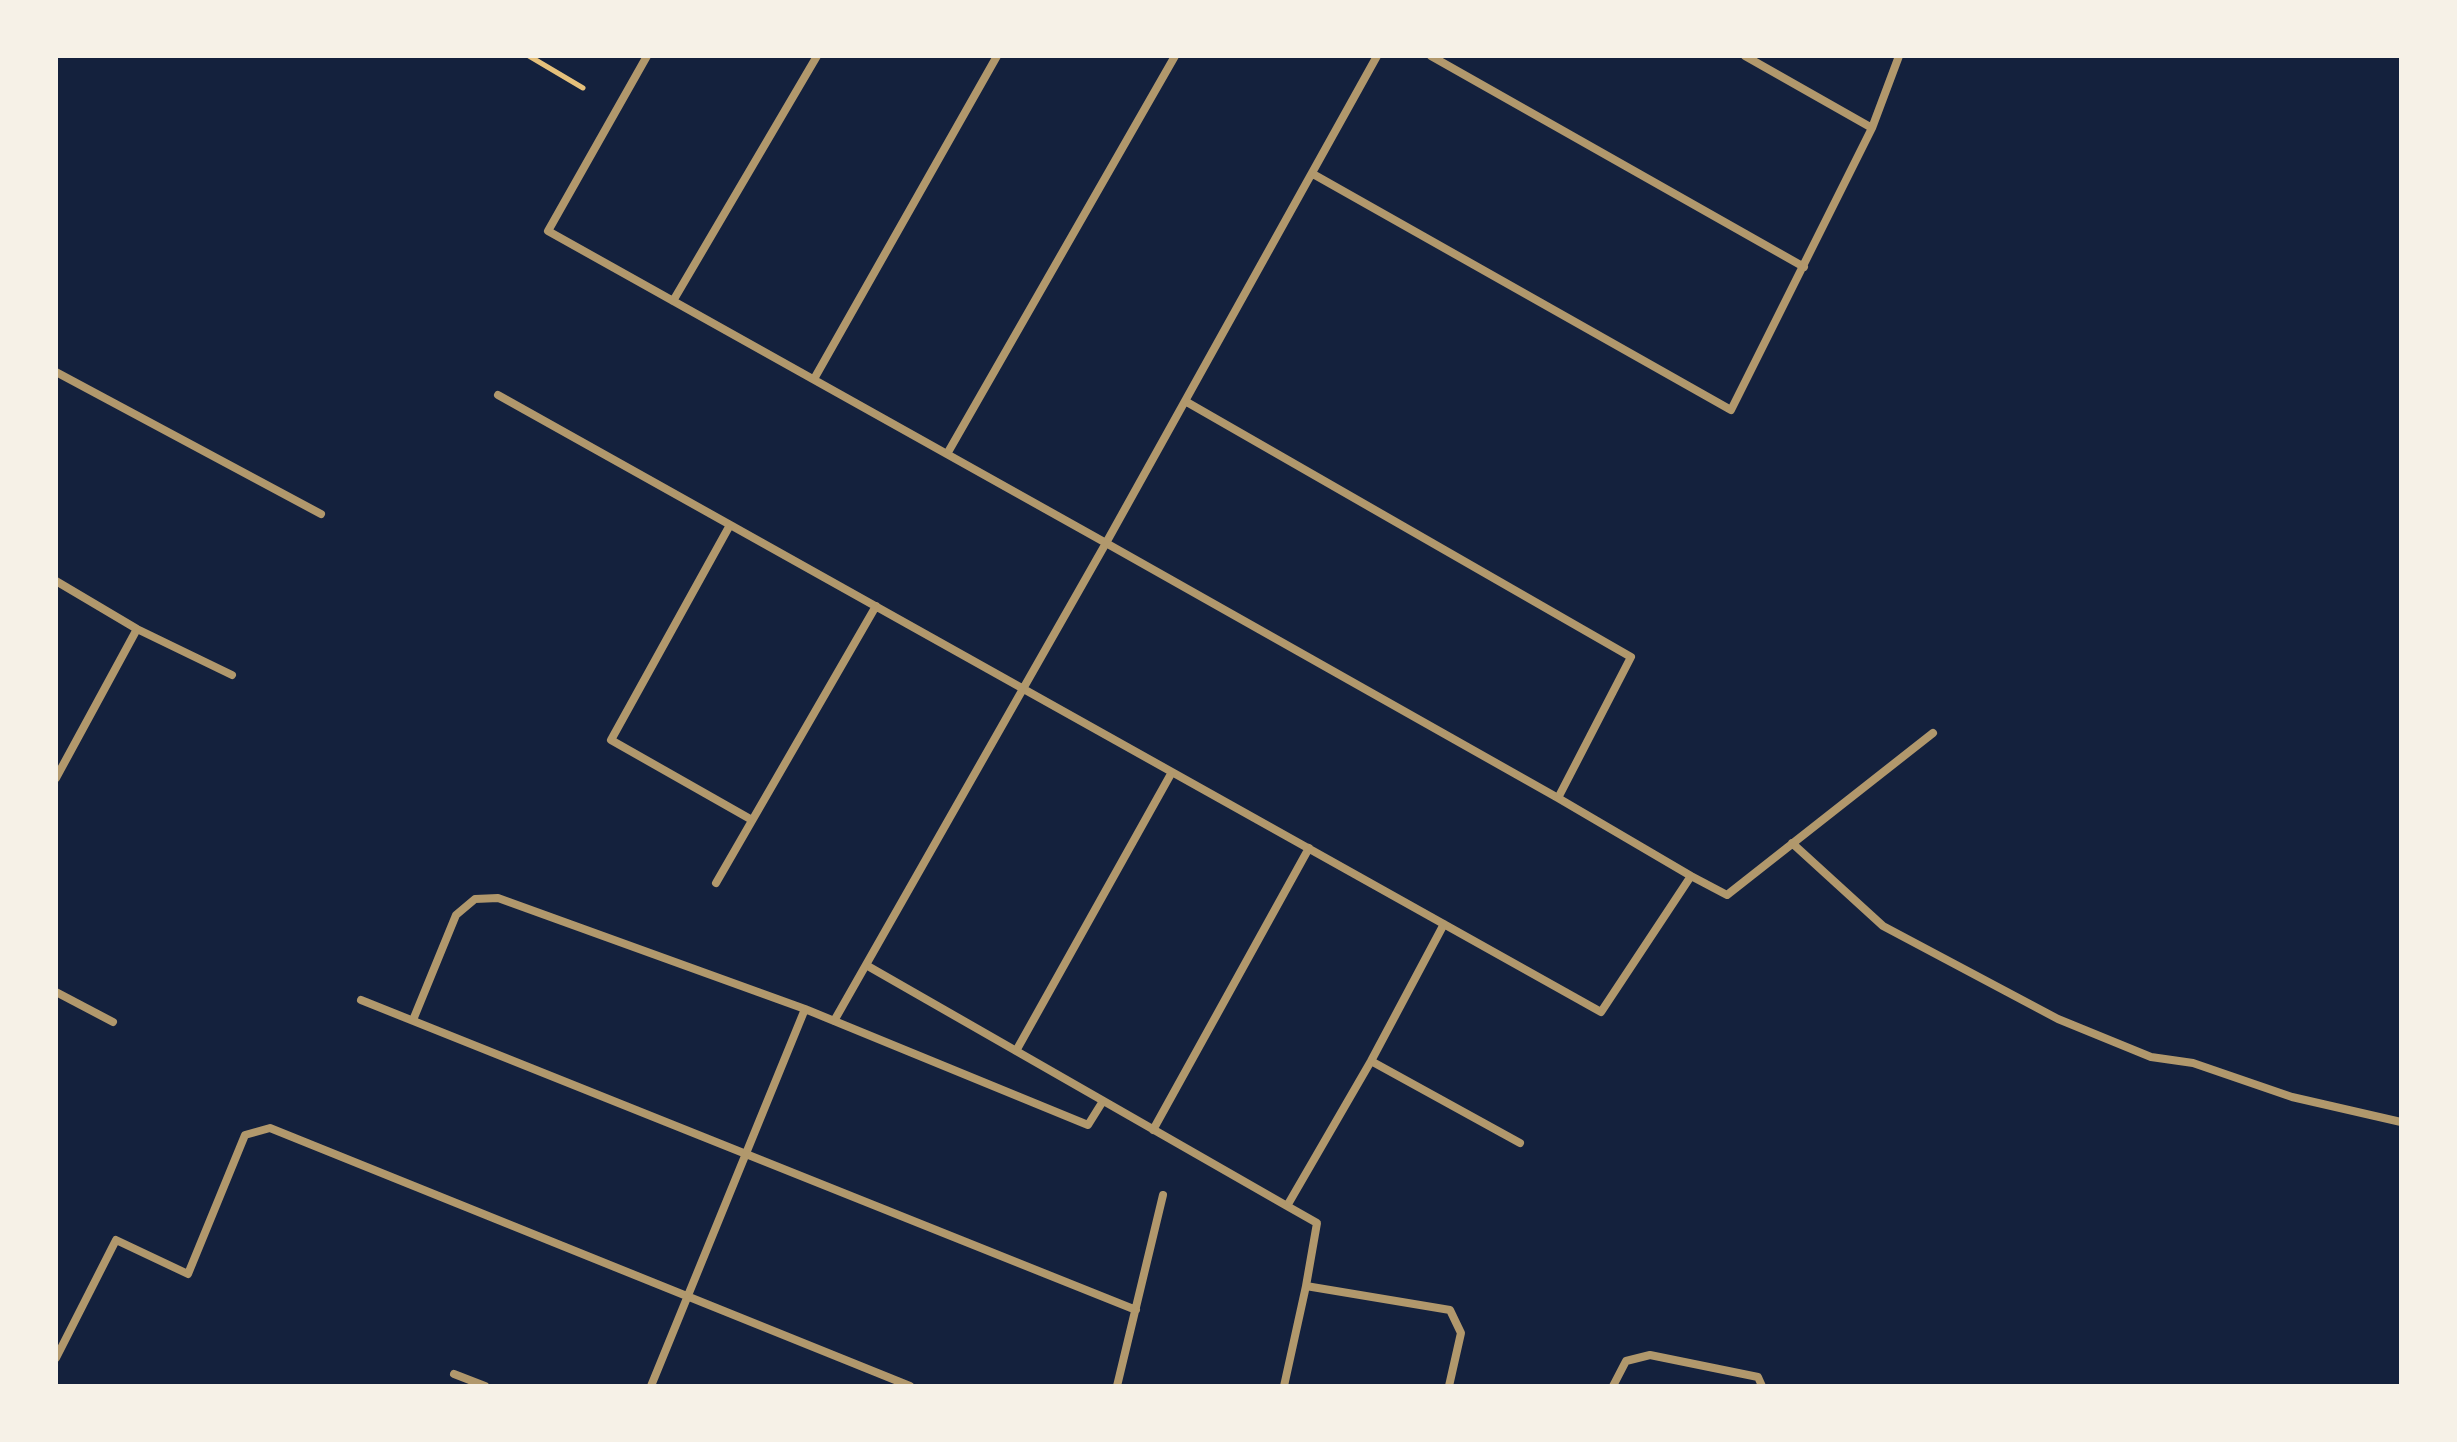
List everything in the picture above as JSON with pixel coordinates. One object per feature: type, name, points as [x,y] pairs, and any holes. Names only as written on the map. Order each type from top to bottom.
[{"type":"street","points":[[647,56],[548,231],[1727,895],[1933,733]]},
{"type":"street","points":[[673,301],[817,56]]},
{"type":"street","points":[[814,379],[997,56]]},
{"type":"street","points":[[947,454],[1175,56]]},
{"type":"street","points":[[834,1021],[1024,689],[1377,56]]},
{"type":"street","points":[[1431,56],[1804,267]]},
{"type":"street","points":[[1745,56],[1872,128]]},
{"type":"street","points":[[1313,174],[1731,410],[1872,128],[1899,56]]},
{"type":"street","points":[[56,372],[321,514]]},
{"type":"street","points":[[498,395],[1601,1012],[1691,876]]},
{"type":"street","points":[[1185,401],[1631,657],[1558,798]]},
{"type":"street","points":[[730,525],[611,740],[752,820]]},
{"type":"street","points":[[56,581],[137,629],[232,675]]},
{"type":"street","points":[[716,883],[876,606]]},
{"type":"street","points":[[56,778],[137,629]]},
{"type":"street","points":[[1016,1051],[1172,772]]},
{"type":"street","points":[[1792,843],[1883,926],[2058,1019],[2151,1057],[2193,1063],[2292,1097],[2401,1122]]},
{"type":"street","points":[[1153,1130],[1309,848]]},
{"type":"street","points":[[413,1020],[456,915],[475,899],[498,898],[805,1009],[1088,1125],[1103,1101]]},
{"type":"street","points":[[1287,1206],[1371,1061],[1444,924]]},
{"type":"street","points":[[866,965],[1317,1223],[1284,1386]]},
{"type":"street","points":[[56,992],[113,1022]]},
{"type":"street","points":[[361,1000],[1136,1310]]},
{"type":"street","points":[[651,1386],[805,1009]]},
{"type":"street","points":[[1371,1061],[1520,1143]]},
{"type":"street","points":[[56,1358],[116,1240],[188,1274],[245,1135],[270,1128],[910,1386]]},
{"type":"street","points":[[1117,1386],[1163,1195]]},
{"type":"street","points":[[1306,1286],[1450,1310],[1461,1333],[1449,1386]]},
{"type":"street","points":[[1613,1386],[1626,1361],[1650,1355],[1758,1377],[1762,1386]]},
{"type":"street","points":[[454,1374],[485,1386]]},
{"type":"path","points":[[529,56],[583,88]]}]
